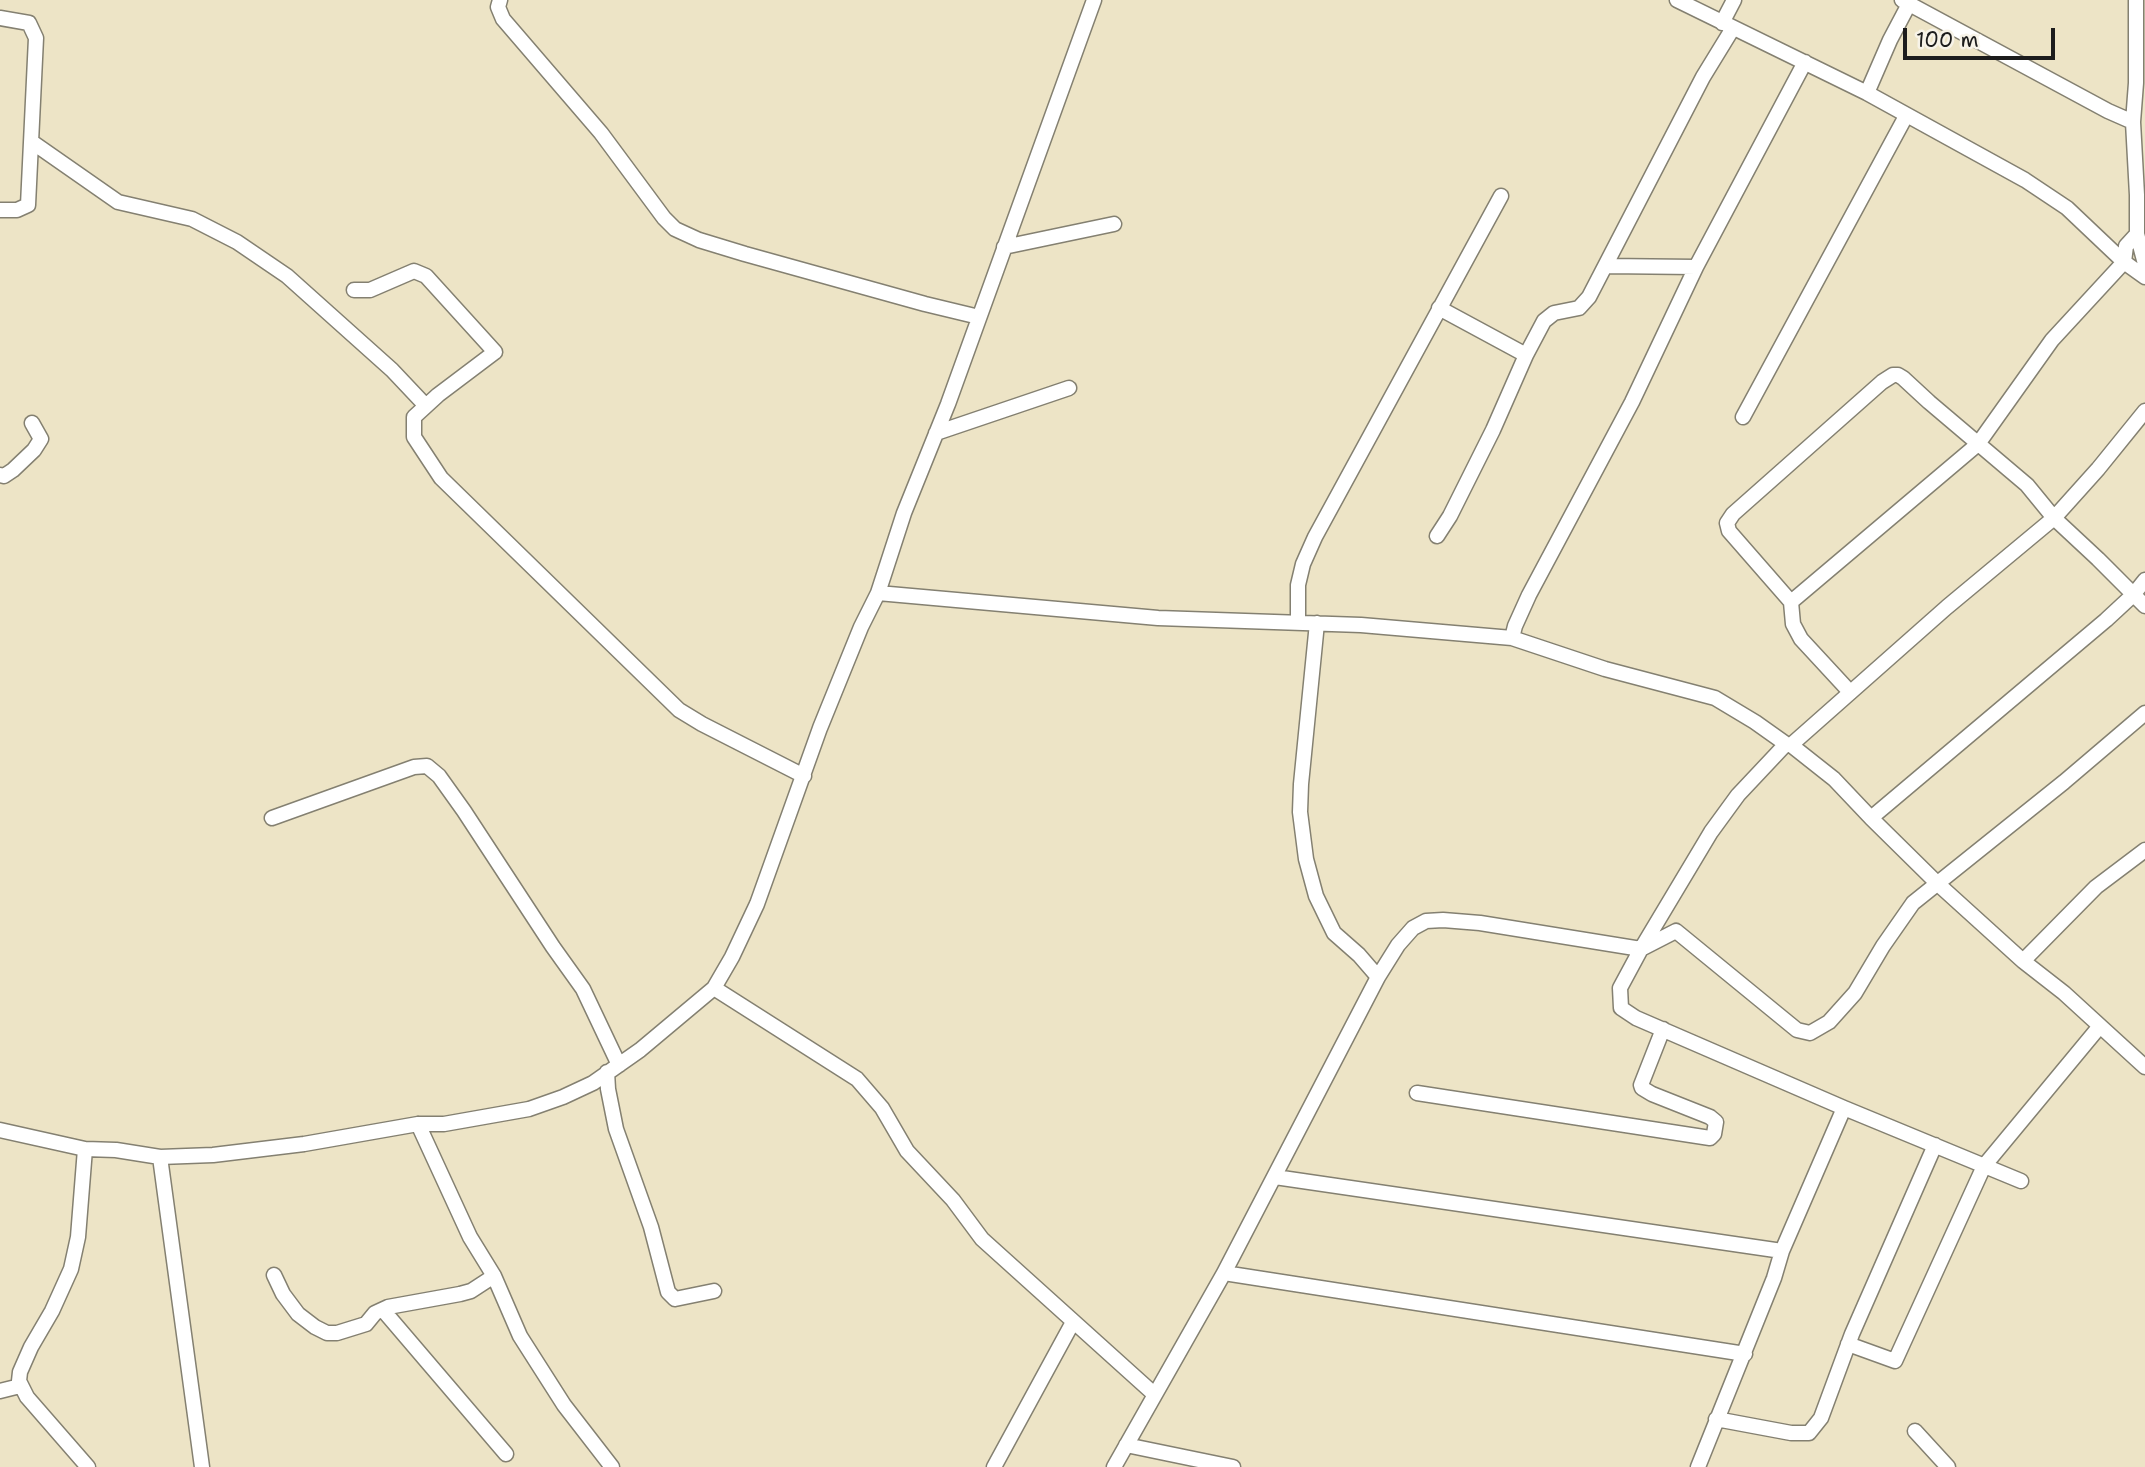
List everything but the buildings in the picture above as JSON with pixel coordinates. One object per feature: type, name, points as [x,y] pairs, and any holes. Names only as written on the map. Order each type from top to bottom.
[{"type":"street","points":[[500,0],[498,7],[503,19],[601,133],[675,229],[699,240],[745,254],[979,317]]},
{"type":"street","points":[[0,1130],[85,1149],[116,1150],[160,1157],[213,1155],[304,1144],[418,1124],[444,1124],[529,1109],[593,1083],[640,1050],[714,988],[757,905],[820,728],[861,627],[878,593],[904,513],[979,317],[1094,0]]},
{"type":"street","points":[[1677,0],[1867,93],[2025,180],[2067,208],[2124,262],[2145,277]]},
{"type":"street","points":[[1437,536],[1450,516],[1493,430],[1544,321],[1554,313],[1573,310],[1585,303],[1606,266],[1703,77],[1728,25],[1734,0]]},
{"type":"street","points":[[2136,0],[2133,122],[2137,234],[2145,264]]},
{"type":"street","points":[[1867,93],[1905,2],[2133,122]]},
{"type":"street","points":[[0,18],[29,23],[36,38],[28,205],[17,210],[0,210]]},
{"type":"street","points":[[1513,638],[1515,626],[1529,595],[1632,402],[1696,267],[1805,62]]},
{"type":"street","points":[[1744,417],[1906,116]]},
{"type":"street","points":[[32,142],[118,202],[192,219],[237,242],[287,276],[392,370],[426,406]]},
{"type":"street","points":[[1297,622],[1298,585],[1303,564],[1315,537],[1501,196]]},
{"type":"street","points":[[1004,247],[1114,224]]},
{"type":"street","points":[[1791,601],[1978,444],[2052,340],[2124,262],[2126,246],[2137,234]]},
{"type":"street","points":[[1606,266],[1696,267]]},
{"type":"street","points":[[354,290],[370,290],[414,271],[426,276],[495,352],[414,418],[414,437],[441,478],[679,710],[804,776]]},
{"type":"street","points":[[1439,308],[1526,355]]},
{"type":"street","points":[[1850,692],[1801,639],[1793,624],[1791,601],[1729,531],[1727,523],[1733,514],[1893,375],[1898,374],[2027,485],[2054,518],[2145,606]]},
{"type":"street","points":[[936,433],[1069,388]]},
{"type":"street","points":[[2021,1181],[1636,1018],[1621,1008],[1620,988],[1711,832],[1738,795],[1788,745],[2054,518],[2145,411]]},
{"type":"street","points":[[0,475],[4,476],[13,470],[34,450],[41,439],[33,423]]},
{"type":"street","points":[[1871,818],[2133,595],[2145,580]]},
{"type":"street","points":[[878,593],[1158,618],[1317,623],[1513,638],[1605,668],[1715,698],[1788,745],[1834,779],[1938,884],[2023,961],[2064,993],[2145,1068]]},
{"type":"street","points":[[1317,623],[1301,784],[1300,812],[1307,859],[1316,895],[1334,933],[1359,955],[1378,977]]},
{"type":"street","points":[[1114,1467],[1224,1273],[1378,977],[1398,945],[1413,928],[1426,921],[1480,923],[1641,948],[1676,932],[1797,1030],[1810,1033],[1829,1022],[1855,993],[1913,903],[2145,713]]},
{"type":"street","points":[[272,818],[414,767],[428,766],[439,776],[552,947],[583,989],[613,1069],[608,1089],[616,1129],[651,1227],[668,1292],[675,1299],[680,1299],[714,1291]]},
{"type":"street","points":[[2023,961],[2096,887],[2145,850]]},
{"type":"street","points":[[714,988],[857,1079],[882,1108],[906,1151],[953,1200],[982,1238],[1154,1394]]},
{"type":"street","points":[[1848,1344],[1895,1361],[1984,1166],[2100,1026]]},
{"type":"street","points":[[1417,1093],[1710,1138],[1714,1134],[1716,1122],[1710,1117],[1642,1088],[1663,1029]]},
{"type":"street","points":[[1698,1467],[1745,1354],[1782,1251],[1844,1108]]},
{"type":"street","points":[[418,1124],[470,1237],[494,1276],[520,1336],[546,1379],[612,1467]]},
{"type":"street","points":[[1716,1419],[1791,1433],[1808,1433],[1821,1418],[1848,1344],[1935,1145]]},
{"type":"street","points":[[85,1149],[78,1237],[71,1269],[20,1372],[20,1386],[89,1467]]},
{"type":"street","points":[[160,1157],[202,1467]]},
{"type":"street","points":[[1275,1177],[1782,1251]]},
{"type":"street","points":[[1224,1273],[1745,1354]]},
{"type":"street","points":[[274,1275],[283,1294],[299,1314],[327,1333],[342,1333],[366,1324],[375,1313],[388,1307],[471,1291],[494,1276]]},
{"type":"street","points":[[383,1310],[506,1454]]},
{"type":"street","points":[[994,1467],[1073,1322]]},
{"type":"street","points":[[0,1391],[20,1386]]},
{"type":"street","points":[[1915,1431],[1948,1467]]},
{"type":"street","points":[[1126,1445],[1233,1467]]}]
